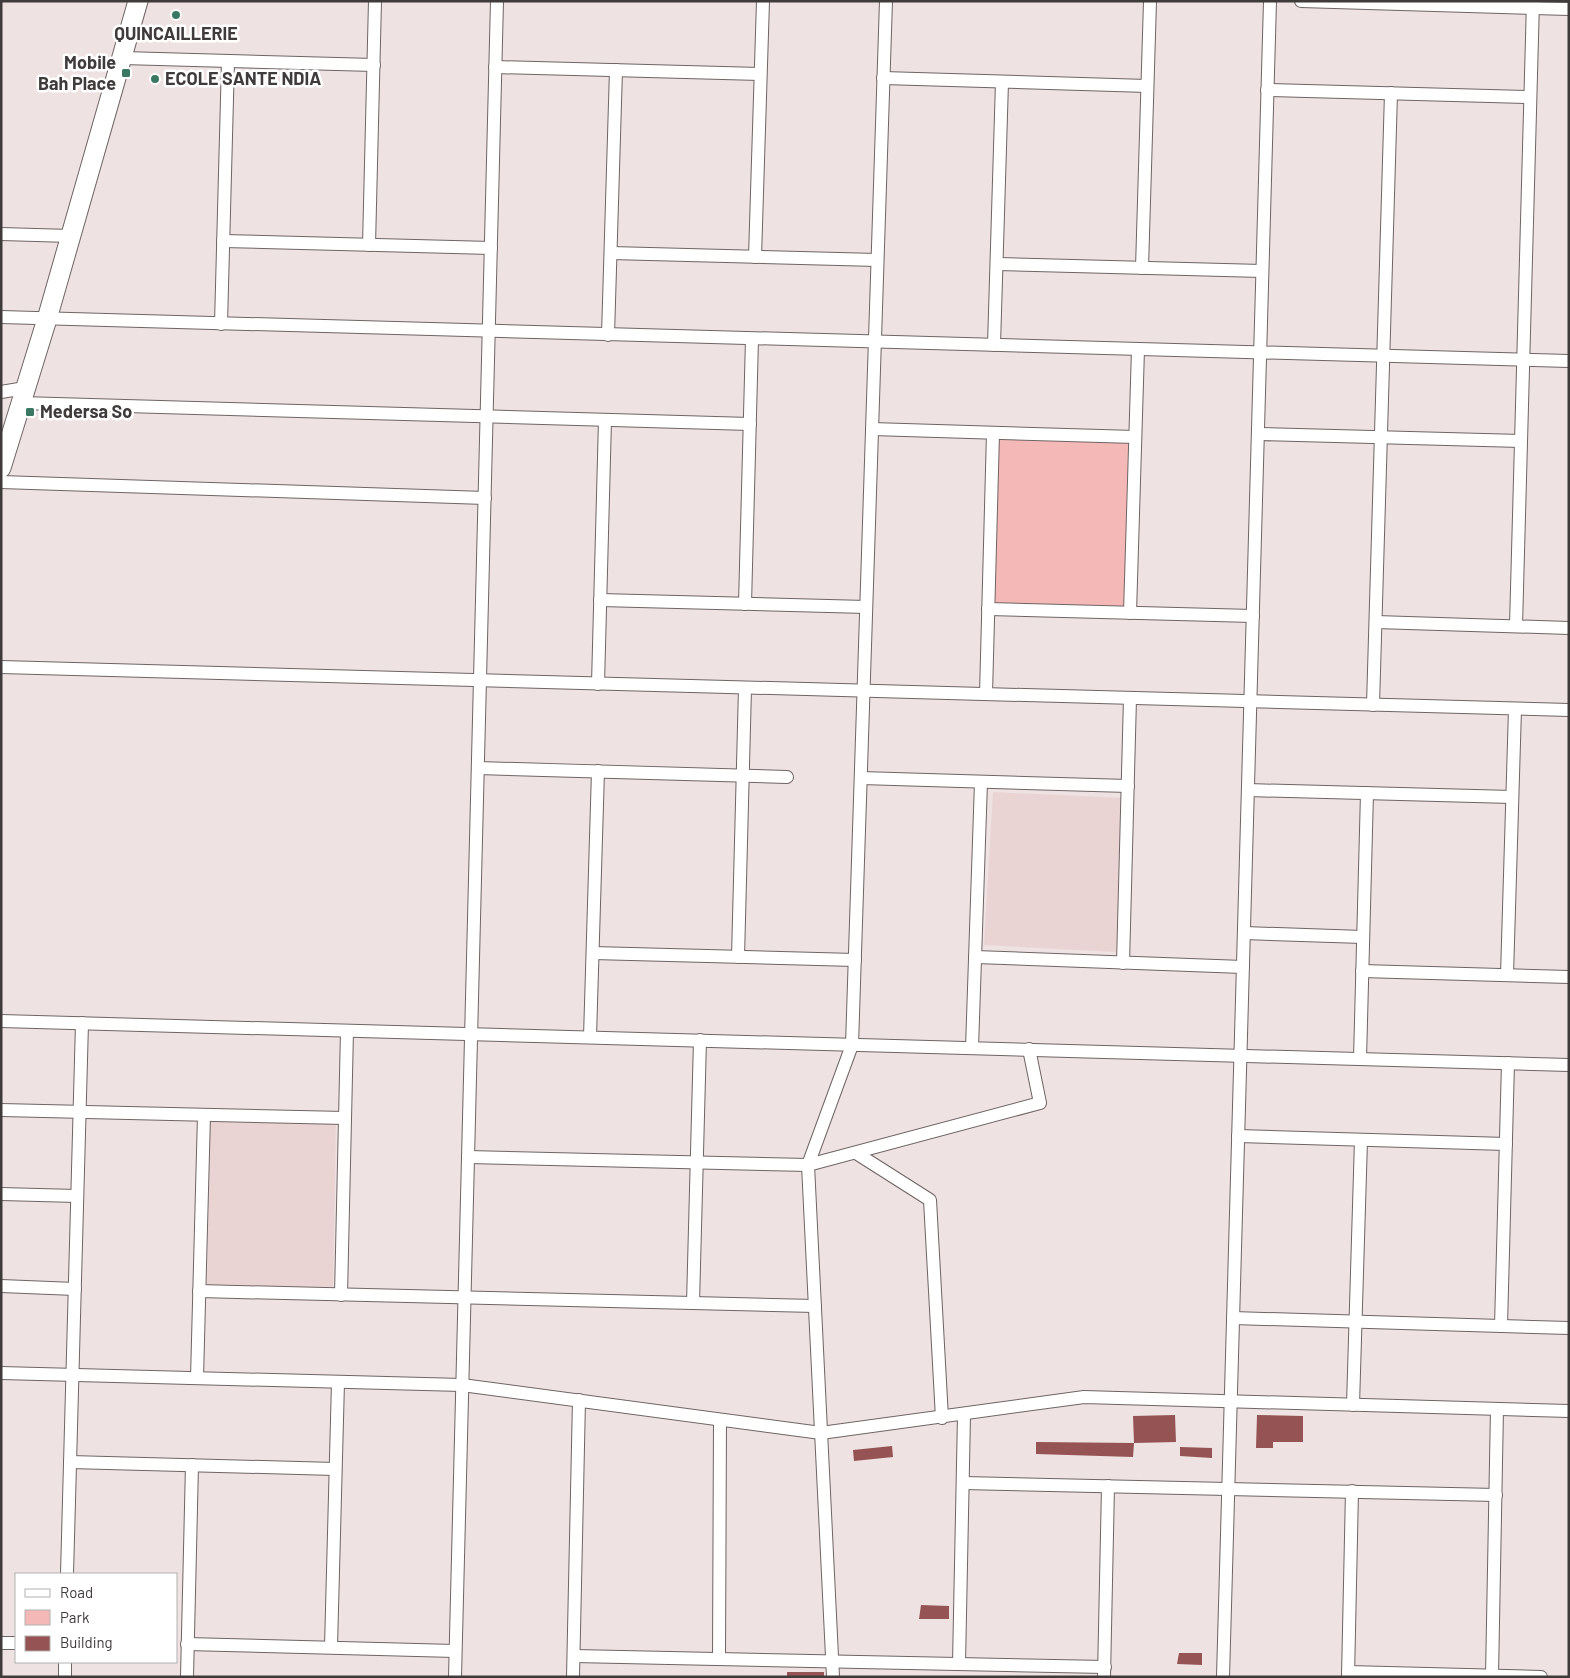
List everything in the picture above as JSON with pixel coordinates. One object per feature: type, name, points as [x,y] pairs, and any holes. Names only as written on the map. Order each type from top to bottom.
[{"type":"main road","points":[[1,468],[47,319],[138,1]]},
{"type":"street","points":[[369,245],[376,1]]},
{"type":"street","points":[[455,1677],[497,1]]},
{"type":"street","points":[[755,257],[762,1]]},
{"type":"street","points":[[833,1677],[808,1165],[852,1045],[886,1]]},
{"type":"street","points":[[1142,268],[1150,1]]},
{"type":"street","points":[[1223,1677],[1270,1]]},
{"type":"street","points":[[1301,1],[1533,4],[1569,9]]},
{"type":"street","points":[[1516,626],[1533,4]]},
{"type":"street","points":[[122,58],[374,65]]},
{"type":"street","points":[[221,324],[228,61]]},
{"type":"street","points":[[495,67],[760,74]]},
{"type":"street","points":[[608,334],[616,70]]},
{"type":"street","points":[[883,78],[1147,86]]},
{"type":"street","points":[[994,345],[1002,82]]},
{"type":"street","points":[[1267,90],[1530,97]]},
{"type":"street","points":[[1373,705],[1390,93]]},
{"type":"street","points":[[1,234],[71,236]]},
{"type":"street","points":[[223,241],[491,248]]},
{"type":"street","points":[[611,253],[877,260]]},
{"type":"street","points":[[997,264],[1262,271]]},
{"type":"street","points":[[1,318],[1569,361]]},
{"type":"street","points":[[745,604],[752,338]]},
{"type":"street","points":[[1130,613],[1138,349]]},
{"type":"street","points":[[1,392],[23,396],[487,416],[750,424]]},
{"type":"street","points":[[598,684],[605,420]]},
{"type":"street","points":[[872,429],[1135,437]]},
{"type":"street","points":[[986,694],[993,433]]},
{"type":"street","points":[[1258,434],[1521,441]]},
{"type":"street","points":[[1,482],[485,498]]},
{"type":"street","points":[[600,600],[866,607]]},
{"type":"street","points":[[988,609],[1253,616]]},
{"type":"street","points":[[1376,622],[1569,628]]},
{"type":"street","points":[[1,667],[1569,710]]},
{"type":"street","points":[[738,957],[745,688]]},
{"type":"street","points":[[1123,963],[1130,698]]},
{"type":"street","points":[[1507,975],[1515,709]]},
{"type":"street","points":[[478,768],[787,776]]},
{"type":"street","points":[[590,1037],[598,771]]},
{"type":"street","points":[[861,778],[1128,786]]},
{"type":"street","points":[[972,1048],[981,782]]},
{"type":"street","points":[[1248,790],[1512,797]]},
{"type":"street","points":[[1360,1059],[1367,793]]},
{"type":"street","points":[[1244,933],[1363,937]]},
{"type":"street","points":[[593,953],[855,960]]},
{"type":"street","points":[[975,957],[1243,967]]},
{"type":"street","points":[[1362,971],[1569,977]]},
{"type":"street","points":[[1,1021],[1569,1064]]},
{"type":"street","points":[[67,1573],[82,1023]]},
{"type":"street","points":[[341,1294],[347,1031]]},
{"type":"street","points":[[693,1303],[700,1040]]},
{"type":"street","points":[[468,1157],[808,1165],[1040,1103],[1029,1049]]},
{"type":"street","points":[[1500,1326],[1508,1063]]},
{"type":"street","points":[[1,1110],[345,1118]]},
{"type":"street","points":[[197,1378],[204,1115]]},
{"type":"street","points":[[1238,1136],[1506,1144]]},
{"type":"street","points":[[1353,1405],[1361,1140]]},
{"type":"street","points":[[856,1153],[930,1200],[942,1418]]},
{"type":"street","points":[[1,1194],[77,1196]]},
{"type":"street","points":[[1,1286],[75,1289]]},
{"type":"street","points":[[200,1291],[815,1306]]},
{"type":"street","points":[[1233,1318],[1569,1328]]},
{"type":"street","points":[[1,1373],[462,1385],[821,1434],[1084,1397],[1569,1411]]},
{"type":"street","points":[[331,1647],[338,1382]]},
{"type":"street","points":[[573,1677],[579,1400]]},
{"type":"street","points":[[1492,1676],[1497,1409]]},
{"type":"street","points":[[959,1664],[964,1415]]},
{"type":"street","points":[[719,1659],[720,1420]]},
{"type":"street","points":[[70,1462],[336,1468]]},
{"type":"street","points":[[187,1677],[192,1465]]},
{"type":"street","points":[[963,1483],[1496,1495]]},
{"type":"street","points":[[574,1656],[959,1664],[1104,1672],[1108,1486]]},
{"type":"street","points":[[1352,1492],[1348,1675],[1542,1677]]},
{"type":"street","points":[[1,1643],[15,1643]]},
{"type":"street","points":[[187,1644],[456,1650]]},
{"type":"street","points":[[65,1663],[65,1677]]},
{"type":"shaded area","points":[[993,792],[1124,798],[1116,952],[984,945]]},
{"type":"shaded area","points":[[210,1122],[336,1124],[333,1291],[207,1289]]},
{"type":"green space","points":[[998,435],[1129,439],[1124,611],[993,607]]},
{"type":"building","points":[[1175,1415],[1176,1442],[1134,1443],[1133,1416]]},
{"type":"building","points":[[1257,1415],[1303,1416],[1303,1442],[1273,1442],[1273,1448],[1256,1448]]},
{"type":"building","points":[[1036,1442],[1134,1443],[1133,1457],[1036,1454]]},
{"type":"building","points":[[892,1446],[893,1457],[854,1461],[853,1450]]},
{"type":"building","points":[[1180,1447],[1212,1448],[1212,1458],[1180,1456]]},
{"type":"building","points":[[921,1605],[949,1606],[949,1619],[919,1619]]},
{"type":"building","points":[[1179,1653],[1202,1653],[1202,1665],[1177,1664]]},
{"type":"building","points":[[787,1672],[824,1672],[824,1677],[787,1677]]},
{"type":"place","name":"QUINCAILLERIE","points":[[176,15]]},
{"type":"place","name":"Mobile Bah Place","points":[[126,73]]},
{"type":"place","name":"ECOLE SANTE NDIA","points":[[155,79]]},
{"type":"place","name":"Medersa So","points":[[30,412]]}]
